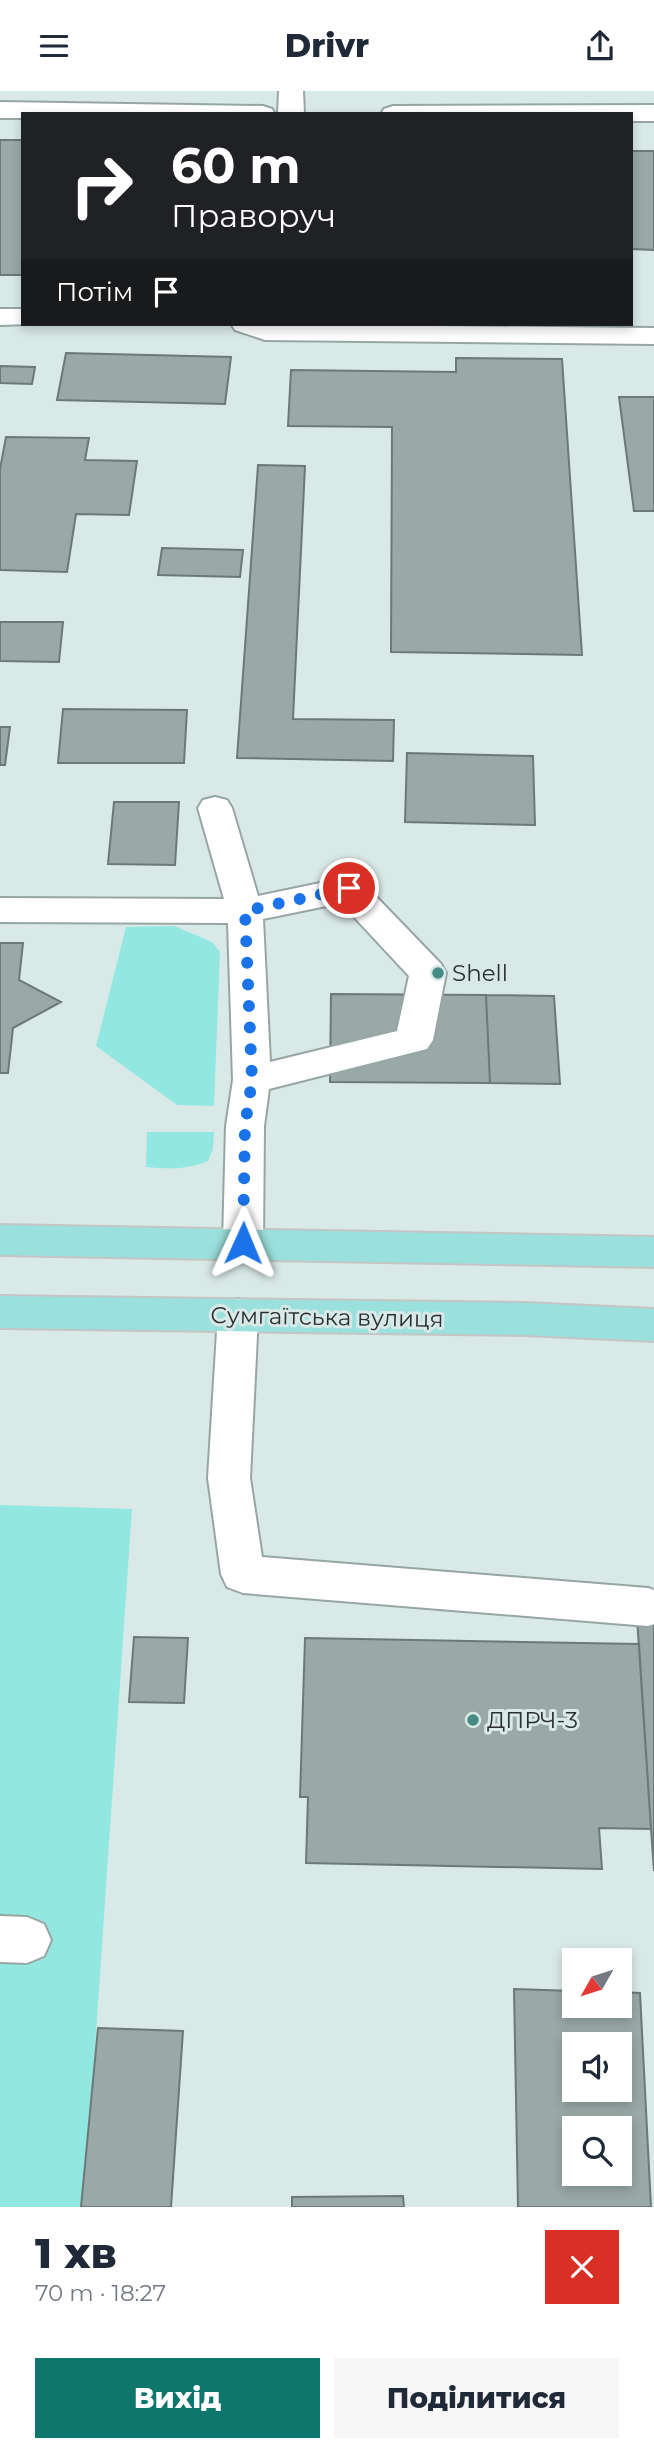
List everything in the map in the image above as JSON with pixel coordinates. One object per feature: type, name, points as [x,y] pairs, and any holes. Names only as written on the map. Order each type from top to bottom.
[{"type":"main road","points":[[0,1240],[654,1252]]},
{"type":"main road","name":"Сумгаїтська вулиця","points":[[0,1312],[525,1319],[654,1325]]},
{"type":"lane","points":[[291,91],[291,112]]},
{"type":"lane","points":[[0,110],[131,112]]},
{"type":"lane","points":[[633,113],[654,113]]},
{"type":"lane","points":[[0,317],[21,317]]},
{"type":"lane","points":[[259,327],[654,336]]},
{"type":"lane","points":[[215,808],[245,911],[252,1080],[245,1126],[243,1243]]},
{"type":"lane","points":[[0,910],[245,911],[349,888],[428,973],[414,1040],[252,1080]]},
{"type":"lane","points":[[238,1315],[229,1478],[243,1574],[648,1607]]},
{"type":"shaded area","points":[[174,926],[212,942],[220,952],[214,1106],[177,1105],[96,1046],[126,927]]},
{"type":"shaded area","points":[[147,1132],[214,1132],[213,1149],[208,1161],[192,1166],[146,1167]]},
{"type":"shaded area","points":[[0,1505],[132,1509],[84,2207],[0,2207]]},
{"type":"building","points":[[0,140],[21,140],[21,275],[0,275]]},
{"type":"building","points":[[633,151],[654,151],[654,250],[633,249]]},
{"type":"building","points":[[66,353],[231,357],[225,404],[57,400]]},
{"type":"building","points":[[456,358],[562,359],[582,655],[391,652],[392,427],[288,426],[291,370],[456,372]]},
{"type":"building","points":[[0,366],[35,367],[32,384],[0,383]]},
{"type":"building","points":[[619,397],[654,397],[654,511],[634,511]]},
{"type":"building","points":[[6,437],[89,438],[85,460],[137,461],[129,515],[76,514],[67,572],[0,570],[0,469]]},
{"type":"building","points":[[258,465],[305,466],[293,719],[394,720],[393,761],[237,758]]},
{"type":"building","points":[[162,548],[243,550],[240,577],[158,575]]},
{"type":"building","points":[[0,622],[63,622],[59,662],[0,661]]},
{"type":"building","points":[[63,709],[187,710],[184,763],[58,763]]},
{"type":"building","points":[[0,727],[10,727],[5,765],[0,765]]},
{"type":"building","points":[[407,753],[533,756],[535,825],[405,822]]},
{"type":"building","points":[[114,802],[179,802],[175,865],[108,864]]},
{"type":"building","points":[[0,943],[23,943],[19,980],[61,1002],[13,1028],[8,1073],[0,1073]]},
{"type":"building","points":[[331,994],[486,995],[490,1083],[330,1082]]},
{"type":"building","points":[[486,995],[554,996],[560,1084],[490,1083]]},
{"type":"building","points":[[637,1618],[654,1618],[654,1871],[651,1829]]},
{"type":"building","points":[[134,1637],[188,1638],[184,1703],[129,1702]]},
{"type":"building","name":"ДПРЧ-3","points":[[305,1638],[639,1644],[651,1829],[599,1828],[602,1869],[306,1863],[308,1797],[300,1797]]},
{"type":"building","points":[[514,1989],[562,1991],[562,2018],[632,2018],[632,1993],[640,1993],[651,2207],[518,2207]]},
{"type":"building","points":[[98,2028],[183,2031],[171,2207],[81,2207]]},
{"type":"building","points":[[403,2196],[404,2207],[292,2207],[292,2197]]},
{"type":"place","name":"Shell","points":[[438,973]]},
{"type":"place","name":"ДПРЧ-3","points":[[473,1720]]},
{"type":"route","points":[[243,1243],[245,1126],[252,1080],[245,911],[349,888]]}]
